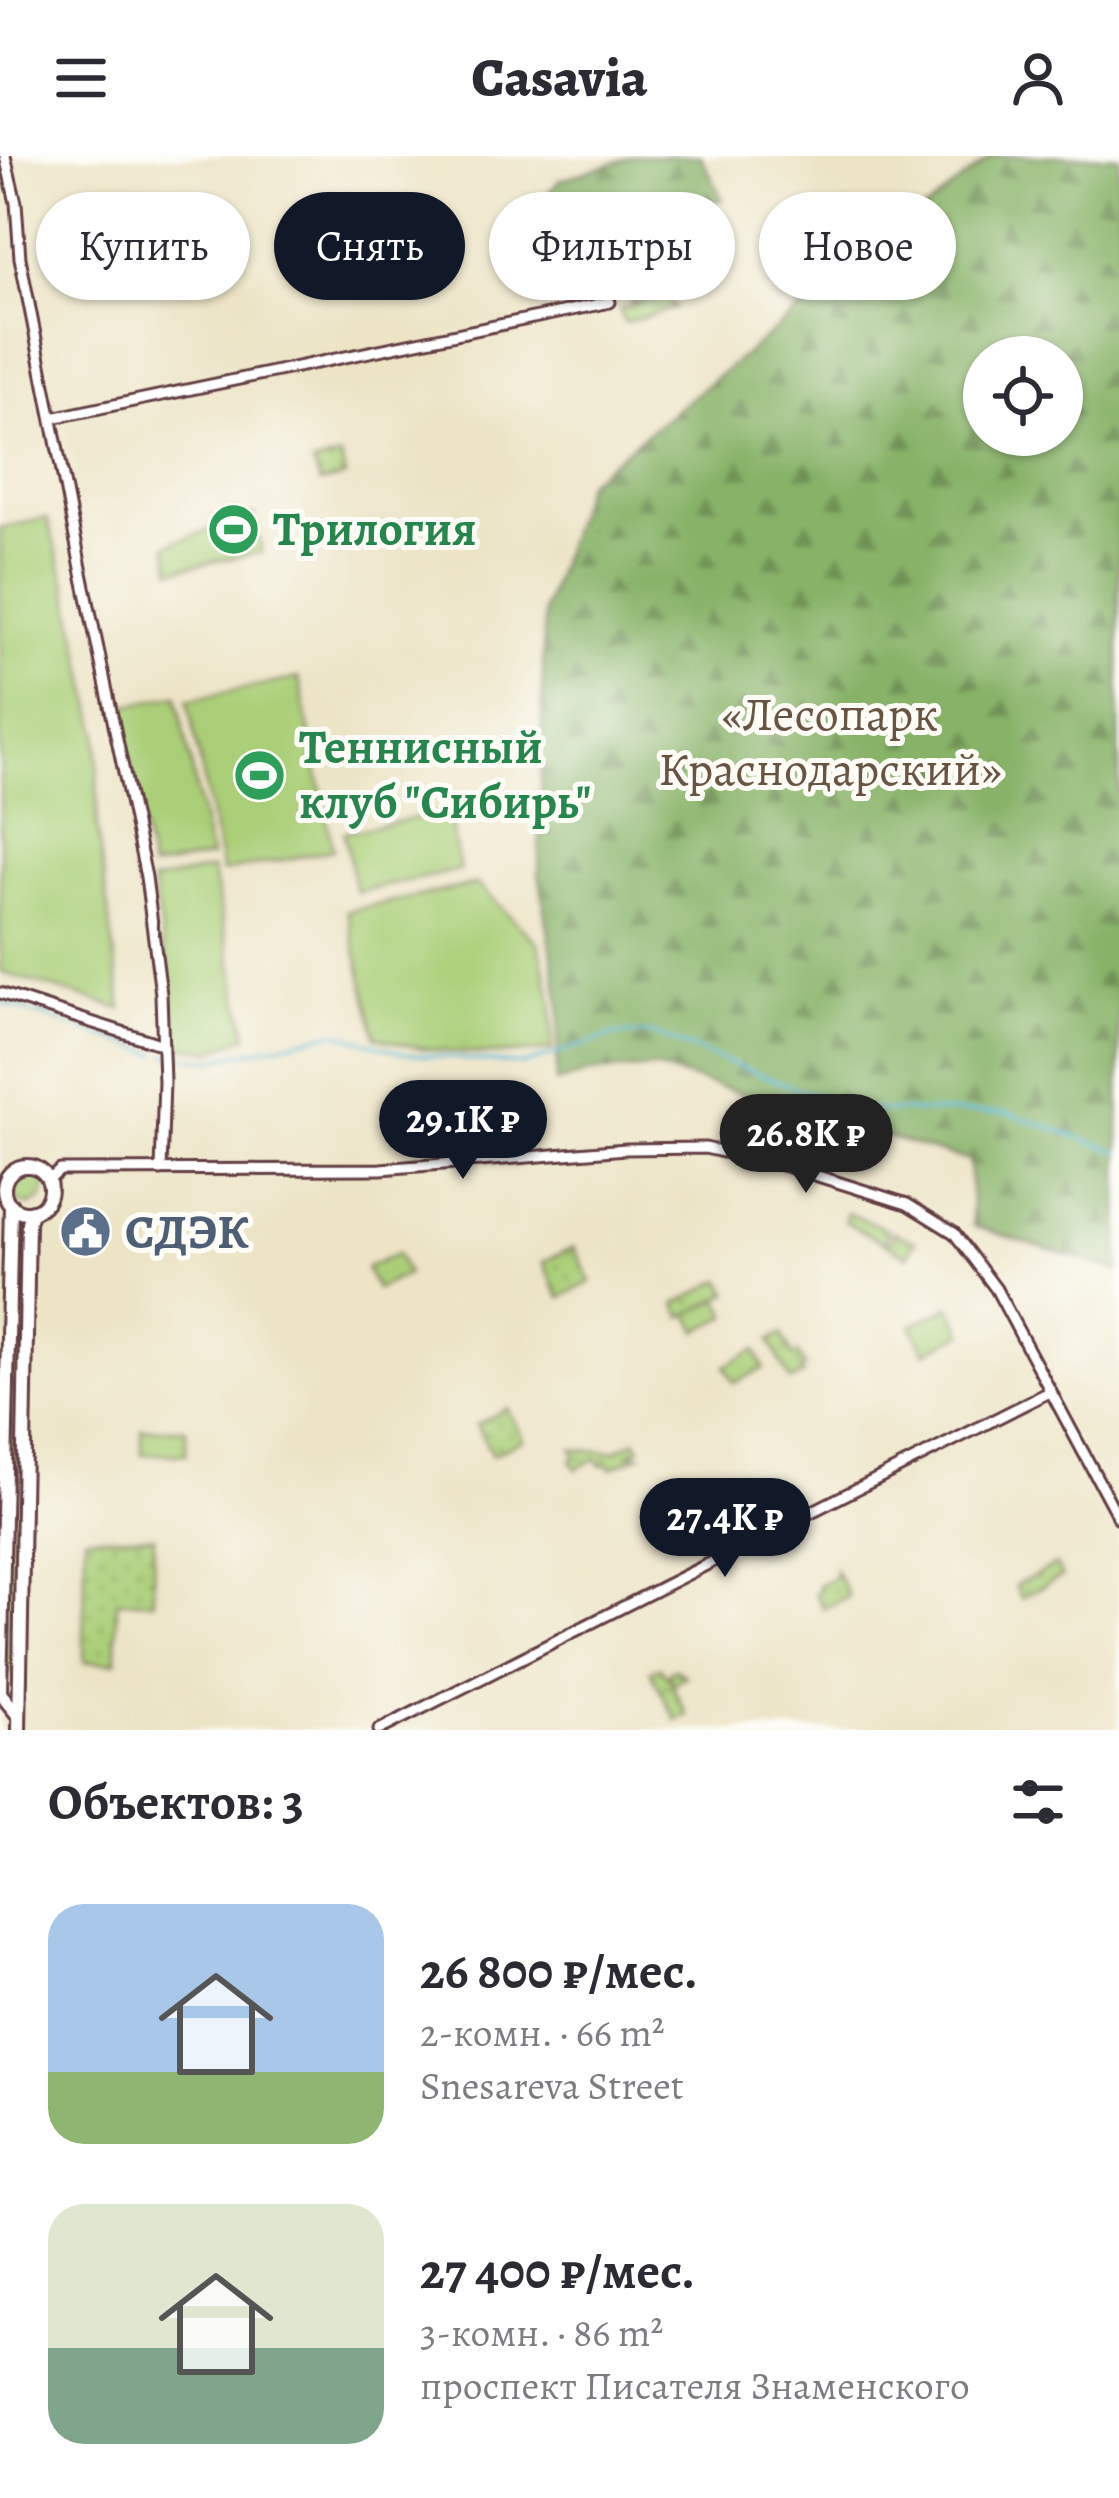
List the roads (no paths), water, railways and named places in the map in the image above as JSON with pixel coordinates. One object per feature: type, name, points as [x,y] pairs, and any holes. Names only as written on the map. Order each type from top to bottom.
[{"type":"street","points":[[5,156],[80,568],[146,877],[163,1053],[160,1170]]},
{"type":"street","points":[[52,418],[610,302]]},
{"type":"street","points":[[0,993],[163,1053]]},
{"type":"street","points":[[19,1723],[28,1222],[32,1211],[49,1197],[49,1180],[60,1170],[381,1169],[457,1160],[688,1148],[731,1152],[786,1166],[907,1204],[954,1233],[973,1256],[1016,1324],[1119,1519]]},
{"type":"street","points":[[19,1723],[0,1694],[11,1205],[4,1187],[15,1170],[34,1167],[49,1180]]},
{"type":"street","points":[[11,1205],[32,1211]]},
{"type":"street","points":[[379,1730],[1051,1390]]},
{"type":"street","points":[[4,1395],[26,1394]]},
{"type":"street","points":[[1,1671],[8,1677],[20,1671]]},
{"type":"waterway","points":[[0,1002],[158,1054]]},
{"type":"waterway","points":[[167,1055],[211,1060],[335,1032],[403,1053],[523,1065],[614,1035],[653,1034],[840,1105],[888,1111],[1007,1113],[1119,1151]]},
{"type":"place","name":"Трилогия","points":[[234,529]]},
{"type":"place","name":"Теннисный клуб \"Сибирь\"","points":[[260,775]]},
{"type":"place","name":"СДЭК","points":[[86,1232]]},
{"type":"park label","name":"«Лесопарк Краснодарский»","points":[[830,742]]}]
